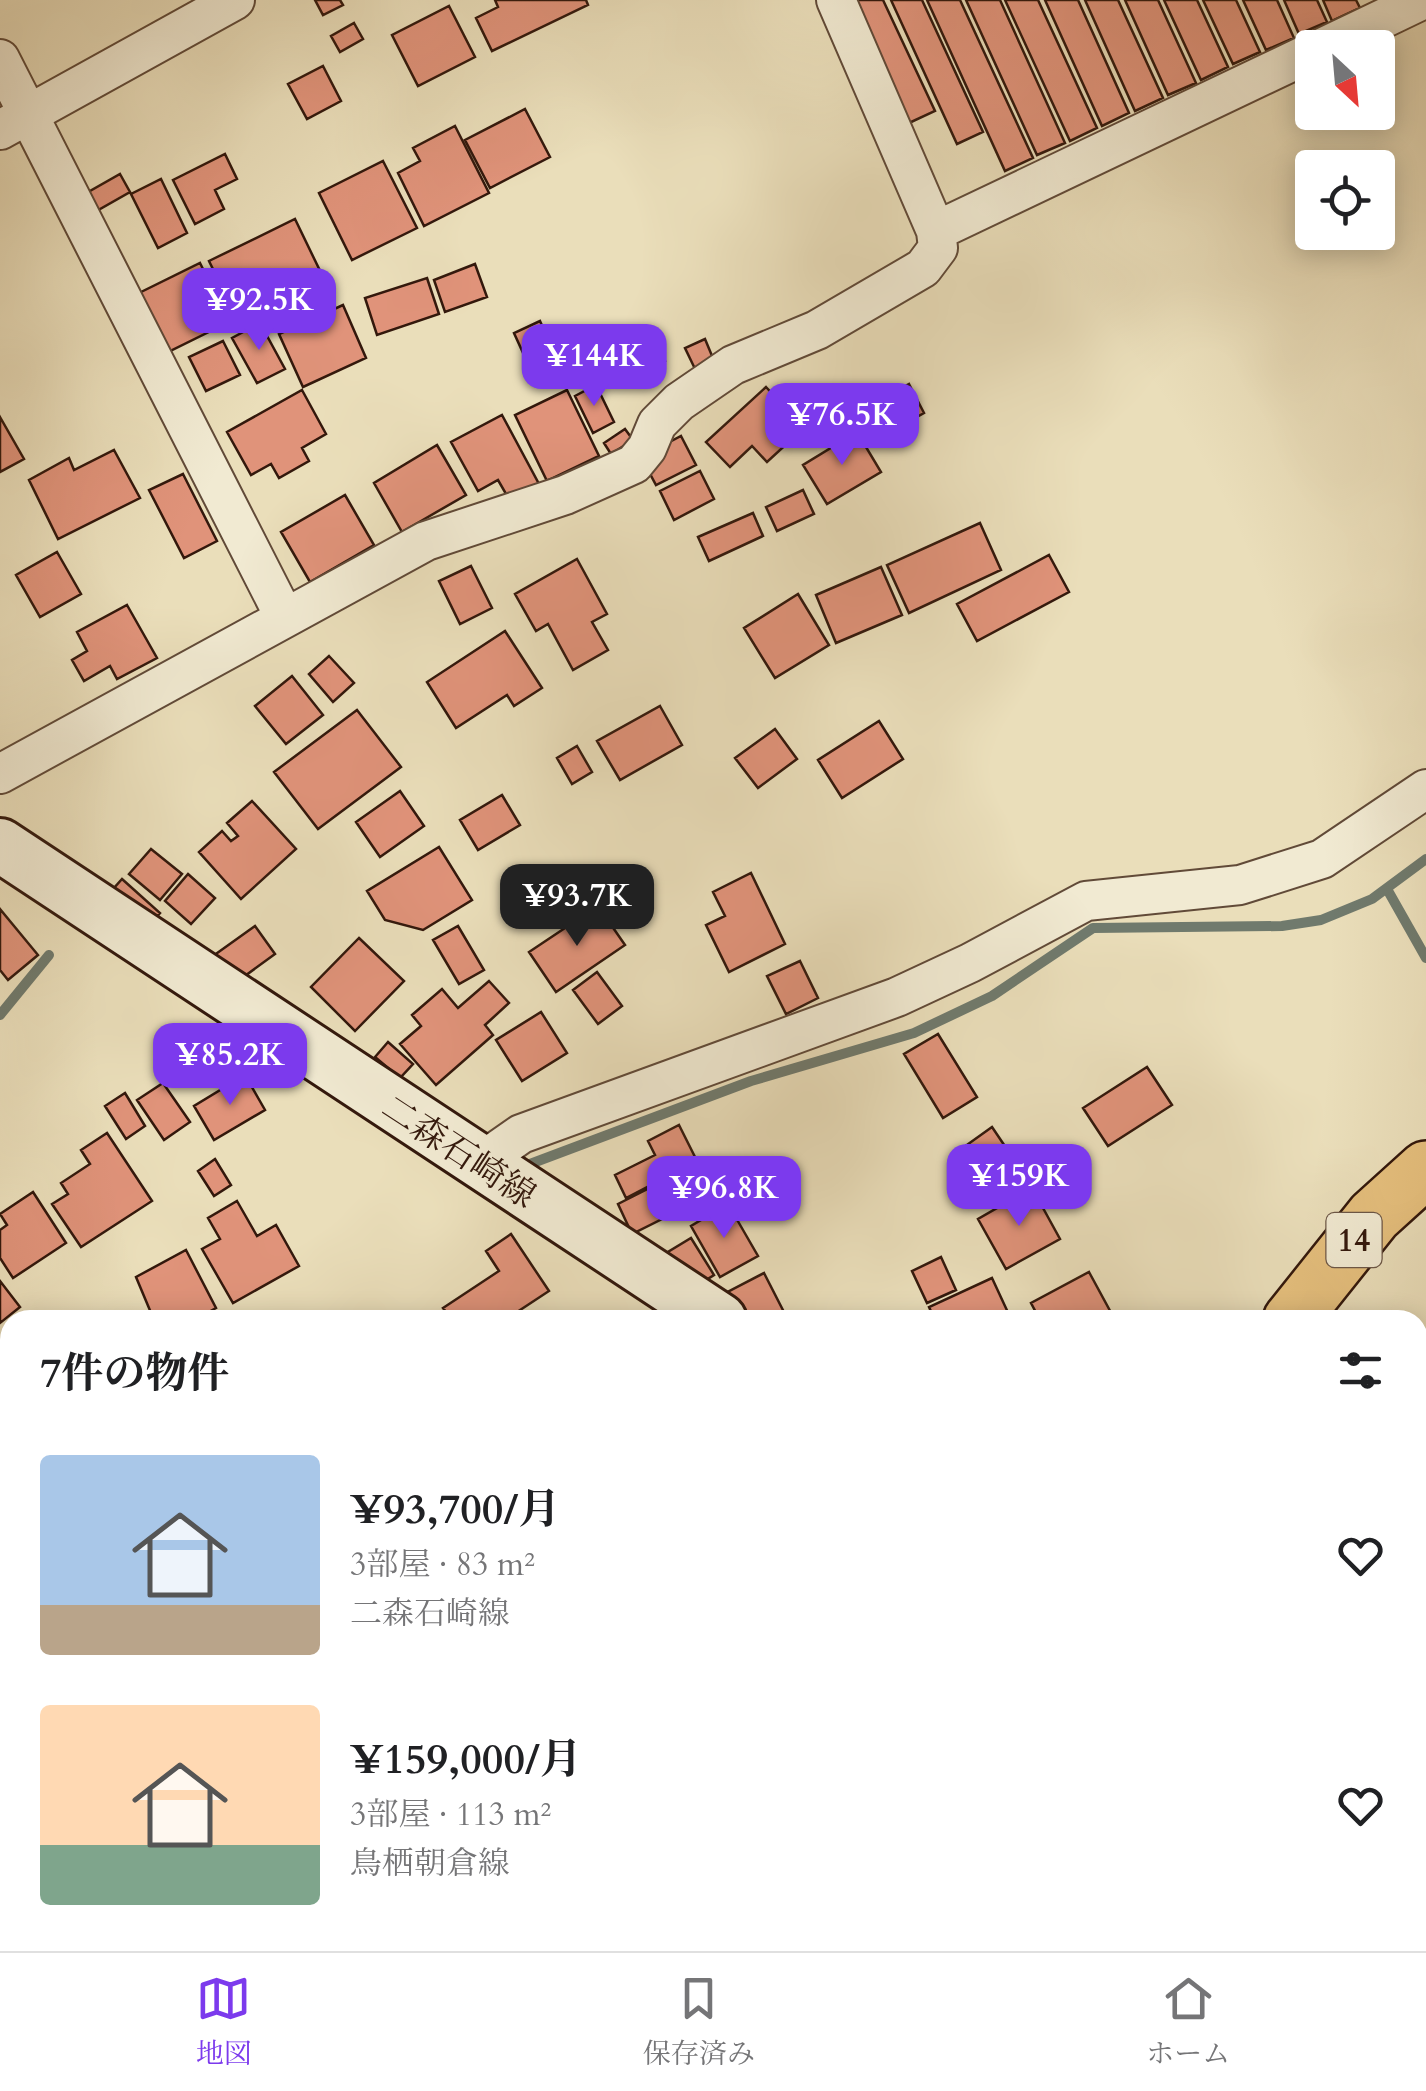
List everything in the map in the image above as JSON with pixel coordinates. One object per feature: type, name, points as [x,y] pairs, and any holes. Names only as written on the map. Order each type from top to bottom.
[{"type":"main road","name":"二森石崎線","points":[[0,845],[704,1310]]},
{"type":"main road","name":"14","points":[[1299,1310],[1374,1216],[1426,1169]]},
{"type":"street","points":[[14,122],[234,0]]},
{"type":"street","points":[[0,774],[426,541],[565,496],[634,464],[647,448],[656,424],[679,402],[733,365],[817,330],[923,268],[938,248],[936,231],[836,0]]},
{"type":"street","points":[[1360,30],[1422,0]]},
{"type":"street","points":[[0,58],[14,122],[285,618]]},
{"type":"street","points":[[936,231],[1295,60]]},
{"type":"street","points":[[478,1164],[522,1134],[897,996],[1086,900],[1240,885],[1322,860],[1426,789]]},
{"type":"building","points":[[315,0],[340,0],[343,5],[323,15]]},
{"type":"building","points":[[495,0],[586,0],[588,5],[492,51],[476,18],[498,7]]},
{"type":"building","points":[[851,0],[883,0],[935,111],[909,123]]},
{"type":"building","points":[[891,0],[922,0],[983,132],[957,144]]},
{"type":"building","points":[[927,0],[960,0],[1033,158],[1005,171]]},
{"type":"building","points":[[966,0],[1000,0],[1065,143],[1037,155]]},
{"type":"building","points":[[1005,0],[1038,0],[1097,128],[1070,141]]},
{"type":"building","points":[[1045,0],[1078,0],[1129,113],[1102,126]]},
{"type":"building","points":[[1085,0],[1118,0],[1163,98],[1135,111]]},
{"type":"building","points":[[1125,0],[1158,0],[1196,83],[1168,95]]},
{"type":"building","points":[[1164,0],[1197,0],[1228,67],[1201,80]]},
{"type":"building","points":[[1203,0],[1236,0],[1260,52],[1233,64]]},
{"type":"building","points":[[1243,0],[1277,0],[1294,38],[1266,50]]},
{"type":"building","points":[[1284,0],[1317,0],[1327,22],[1297,30]]},
{"type":"building","points":[[1323,0],[1356,0],[1360,8],[1332,21]]},
{"type":"building","points":[[449,6],[475,57],[418,86],[392,35]]},
{"type":"building","points":[[354,23],[363,39],[340,52],[331,36]]},
{"type":"building","points":[[323,66],[341,101],[307,119],[288,84]]},
{"type":"building","points":[[525,109],[550,157],[490,188],[465,140]]},
{"type":"building","points":[[455,126],[489,193],[424,226],[398,173],[420,161],[413,148]]},
{"type":"building","points":[[225,154],[237,179],[215,190],[224,209],[195,224],[173,180]]},
{"type":"building","points":[[383,161],[417,228],[352,260],[319,193]]},
{"type":"building","points":[[120,174],[130,192],[93,213],[83,195]]},
{"type":"building","points":[[161,179],[187,233],[158,248],[131,194]]},
{"type":"building","points":[[295,219],[323,277],[238,320],[209,261]]},
{"type":"building","points":[[200,263],[229,322],[164,354],[135,295]]},
{"type":"building","points":[[475,264],[487,297],[445,312],[434,280]]},
{"type":"building","points":[[427,278],[439,314],[377,335],[365,298]]},
{"type":"building","points":[[343,305],[366,358],[303,387],[279,334]]},
{"type":"building","points":[[540,321],[555,355],[529,366],[514,333]]},
{"type":"building","points":[[260,323],[285,369],[257,383],[232,338]]},
{"type":"building","points":[[705,339],[715,363],[696,371],[685,348]]},
{"type":"building","points":[[605,340],[623,377],[602,388],[584,350]]},
{"type":"building","points":[[223,341],[240,375],[206,391],[189,357]]},
{"type":"building","points":[[655,342],[665,361],[635,377],[625,358]]},
{"type":"building","points":[[909,384],[924,413],[875,440],[860,411]]},
{"type":"building","points":[[596,385],[614,422],[593,433],[575,396]]},
{"type":"building","points":[[766,387],[804,428],[767,462],[752,446],[730,467],[706,442]]},
{"type":"building","points":[[302,390],[326,434],[302,448],[309,461],[279,478],[271,464],[251,475],[227,432]]},
{"type":"building","points":[[567,390],[599,456],[547,481],[515,415]]},
{"type":"building","points":[[502,415],[539,484],[509,499],[498,480],[478,491],[451,442]]},
{"type":"building","points":[[0,417],[24,459],[0,472]]},
{"type":"building","points":[[625,429],[633,440],[611,454],[604,443]]},
{"type":"building","points":[[857,432],[881,472],[827,504],[803,465]]},
{"type":"building","points":[[681,436],[696,465],[656,485],[641,457]]},
{"type":"building","points":[[437,445],[466,495],[402,532],[374,483]]},
{"type":"building","points":[[114,450],[140,498],[58,539],[29,480],[69,458],[74,470]]},
{"type":"building","points":[[700,471],[714,499],[674,520],[660,491]]},
{"type":"building","points":[[183,474],[217,541],[184,558],[149,490]]},
{"type":"building","points":[[803,490],[814,514],[777,531],[766,507]]},
{"type":"building","points":[[345,495],[374,545],[310,582],[281,532]]},
{"type":"building","points":[[753,513],[763,536],[709,561],[698,537]]},
{"type":"building","points":[[980,523],[1001,570],[909,613],[887,565]]},
{"type":"building","points":[[57,552],[81,594],[40,617],[16,575]]},
{"type":"building","points":[[1049,555],[1069,592],[977,641],[957,604]]},
{"type":"building","points":[[577,559],[607,614],[592,622],[608,650],[573,670],[548,624],[536,631],[515,594]]},
{"type":"building","points":[[471,566],[492,608],[460,624],[439,581]]},
{"type":"building","points":[[881,567],[902,615],[836,643],[816,595]]},
{"type":"building","points":[[798,594],[829,645],[775,678],[744,628]]},
{"type":"building","points":[[127,605],[157,658],[117,679],[110,666],[84,681],[72,660],[87,651],[77,632]]},
{"type":"building","points":[[505,631],[542,688],[514,706],[507,695],[456,728],[427,682]]},
{"type":"building","points":[[329,656],[354,683],[333,702],[309,674]]},
{"type":"building","points":[[292,676],[323,715],[286,744],[255,706]]},
{"type":"building","points":[[660,706],[682,745],[620,780],[597,741]]},
{"type":"building","points":[[357,710],[401,767],[318,829],[274,772]]},
{"type":"building","points":[[879,721],[903,759],[842,798],[818,760]]},
{"type":"building","points":[[775,729],[797,759],[758,788],[735,758]]},
{"type":"building","points":[[577,746],[592,772],[572,784],[557,758]]},
{"type":"building","points":[[400,791],[424,826],[380,857],[356,822]]},
{"type":"building","points":[[502,795],[520,825],[478,850],[460,820]]},
{"type":"building","points":[[252,801],[296,849],[241,899],[199,852],[222,831],[231,841],[238,836],[227,823]]},
{"type":"building","points":[[439,847],[472,900],[423,930],[385,920],[367,891]]},
{"type":"building","points":[[151,849],[182,874],[160,900],[129,874]]},
{"type":"building","points":[[751,873],[785,944],[729,972],[706,925],[725,916],[713,892]]},
{"type":"building","points":[[188,874],[215,898],[191,924],[165,901]]},
{"type":"building","points":[[122,879],[160,913],[144,931],[106,897]]},
{"type":"building","points":[[598,906],[625,945],[556,992],[529,952]]},
{"type":"building","points":[[0,909],[38,955],[8,980],[0,970]]},
{"type":"building","points":[[255,926],[275,954],[227,989],[206,961]]},
{"type":"building","points":[[458,926],[484,970],[459,984],[433,940]]},
{"type":"building","points":[[359,938],[404,981],[355,1031],[311,987]]},
{"type":"building","points":[[800,961],[818,998],[786,1014],[767,976]]},
{"type":"building","points":[[597,972],[622,1006],[598,1024],[573,990]]},
{"type":"building","points":[[489,981],[509,1003],[485,1025],[493,1035],[436,1085],[400,1044],[421,1026],[412,1015],[442,989],[458,1008]]},
{"type":"building","points":[[541,1012],[567,1053],[522,1081],[496,1040]]},
{"type":"building","points":[[938,1034],[977,1097],[943,1118],[904,1054]]},
{"type":"building","points":[[388,1042],[413,1064],[400,1078],[375,1057]]},
{"type":"building","points":[[1147,1067],[1172,1105],[1108,1146],[1083,1108]]},
{"type":"building","points":[[245,1075],[265,1110],[214,1140],[194,1106]]},
{"type":"building","points":[[163,1083],[190,1122],[164,1140],[137,1100]]},
{"type":"building","points":[[125,1093],[145,1126],[126,1139],[105,1106]]},
{"type":"building","points":[[679,1125],[697,1161],[626,1198],[615,1175],[655,1155],[648,1141]]},
{"type":"building","points":[[992,1127],[1025,1176],[996,1195],[964,1147]]},
{"type":"building","points":[[107,1133],[152,1201],[81,1247],[52,1204],[68,1194],[61,1183],[90,1164],[81,1150]]},
{"type":"building","points":[[215,1159],[231,1185],[214,1196],[198,1171]]},
{"type":"building","points":[[699,1163],[714,1193],[632,1234],[618,1204]]},
{"type":"building","points":[[1032,1188],[1060,1239],[1006,1269],[978,1219]]},
{"type":"building","points":[[33,1192],[66,1243],[13,1278],[0,1258],[0,1230],[7,1225],[0,1214]]},
{"type":"building","points":[[237,1201],[257,1236],[276,1225],[299,1266],[233,1303],[202,1249],[220,1239],[208,1218]]},
{"type":"building","points":[[728,1204],[758,1256],[720,1277],[691,1226]]},
{"type":"building","points":[[511,1234],[549,1291],[520,1310],[444,1310],[499,1271],[486,1251]]},
{"type":"building","points":[[691,1238],[714,1275],[690,1290],[648,1264]]},
{"type":"building","points":[[186,1250],[216,1308],[150,1310],[136,1277]]},
{"type":"building","points":[[941,1257],[956,1290],[927,1303],[912,1271]]},
{"type":"building","points":[[1089,1272],[1110,1310],[1035,1310],[1031,1303]]},
{"type":"building","points":[[764,1273],[783,1310],[731,1310],[716,1298]]},
{"type":"building","points":[[992,1278],[1007,1310],[930,1310],[929,1307]]},
{"type":"building","points":[[0,1281],[20,1307],[0,1310]]},
{"type":"waterway","points":[[530,1164],[751,1081],[914,1033],[992,996],[1093,928],[1282,926],[1321,920],[1372,899],[1426,859]]},
{"type":"waterway","points":[[1387,889],[1426,958]]},
{"type":"waterway","points":[[0,1015],[49,955]]}]
